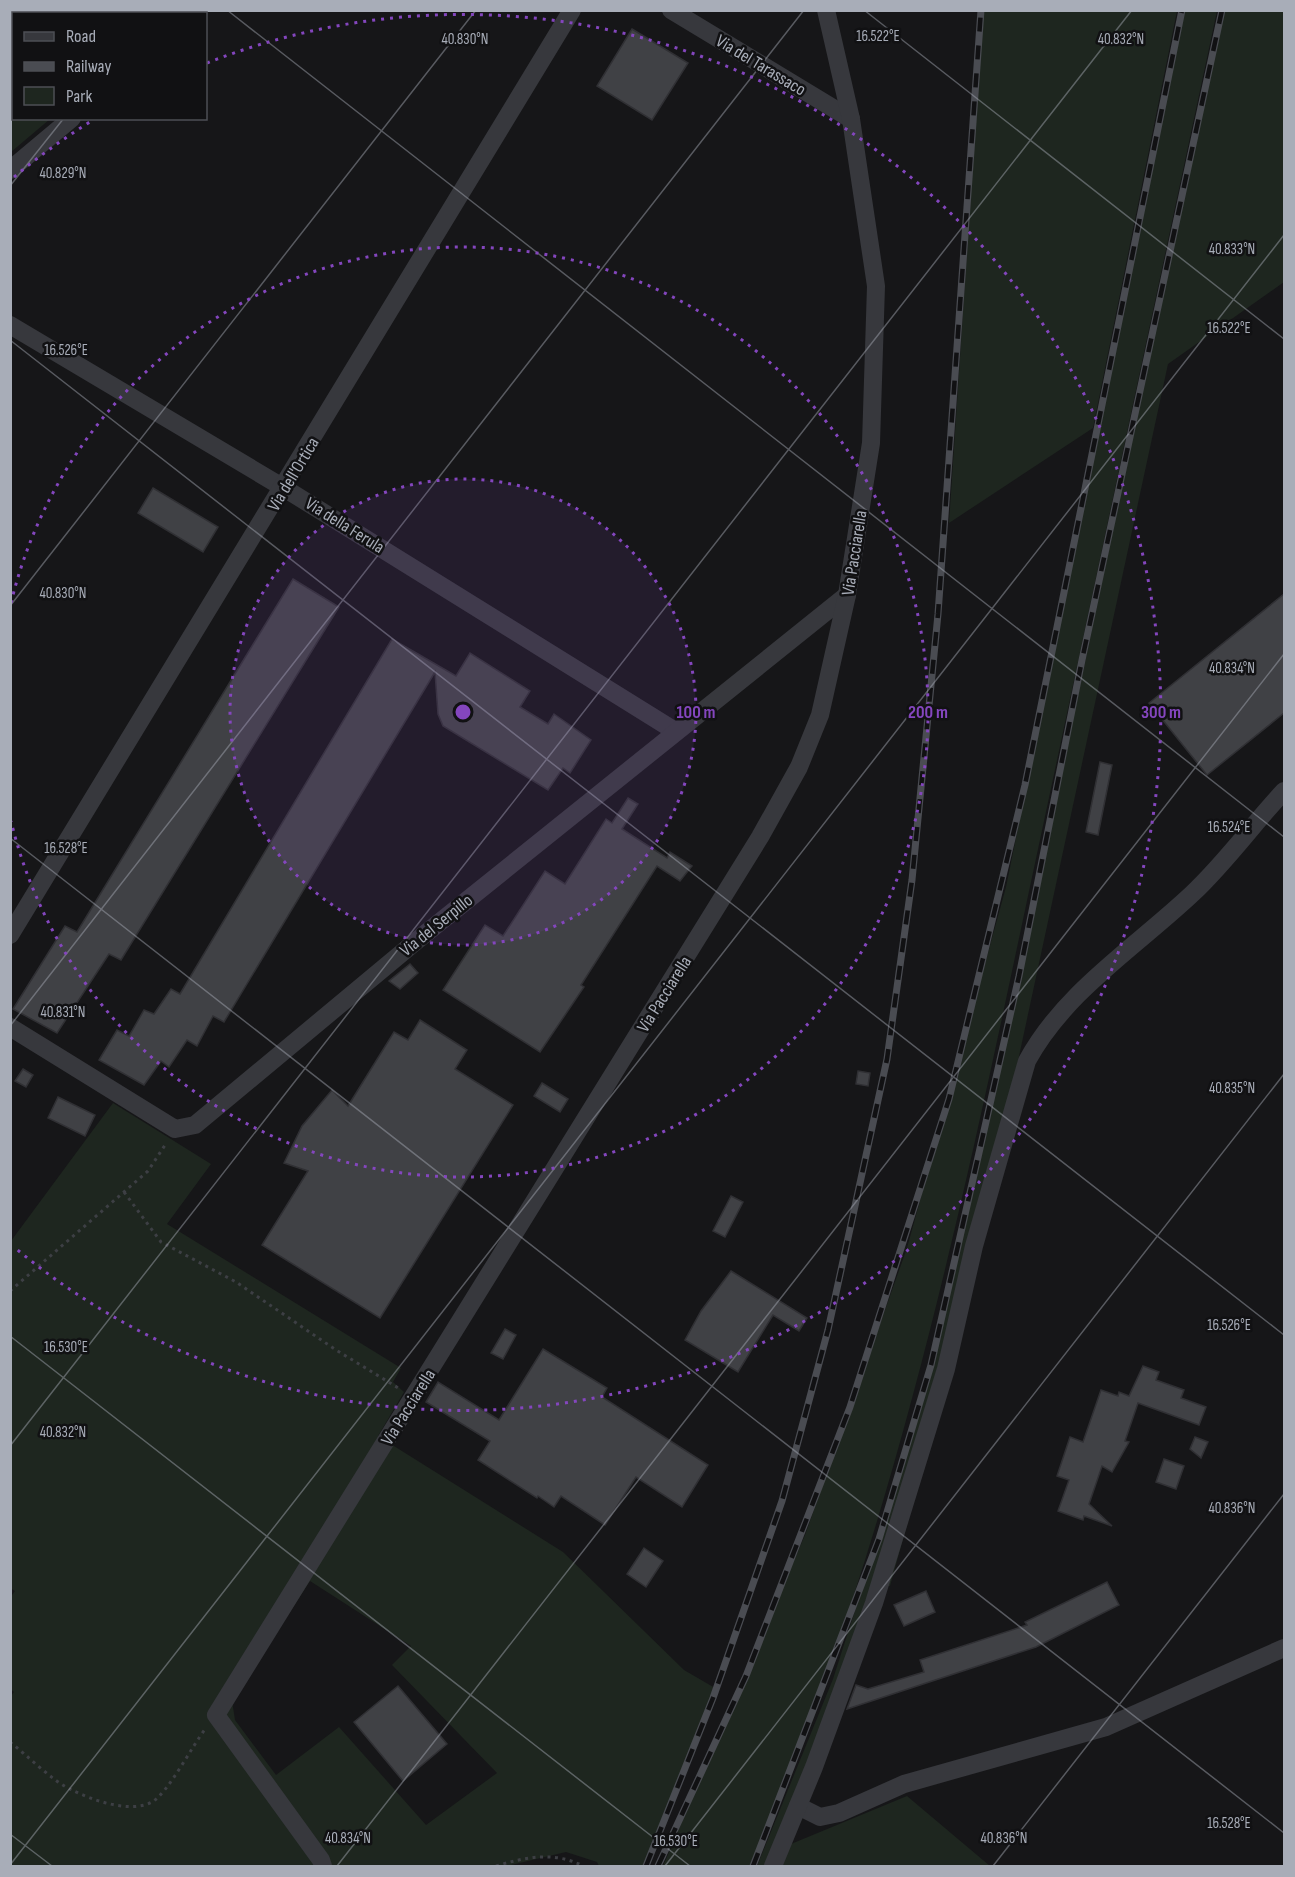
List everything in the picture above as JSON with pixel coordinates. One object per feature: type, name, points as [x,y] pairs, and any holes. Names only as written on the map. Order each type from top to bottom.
[{"type":"street","name":"Via dell'Ortica","points":[[10,935],[284,488],[572,10]]},
{"type":"street","name":"Via del Tarassaco","points":[[671,10],[851,119]]},
{"type":"street","name":"Via Pacciarella","points":[[216,1715],[760,837],[799,767],[820,715],[847,595],[871,443],[876,286],[851,119],[826,10]]},
{"type":"street","points":[[10,171],[70,120]]},
{"type":"street","name":"Via della Ferula","points":[[10,325],[284,488],[675,731]]},
{"type":"street","name":"Via del Serpillo","points":[[175,1129],[195,1125],[415,942],[847,595]]},
{"type":"street","points":[[773,1866],[798,1806],[874,1603],[946,1369],[974,1246],[1027,1061],[1042,1033],[1062,1008],[1194,891],[1284,791]]},
{"type":"street","points":[[10,1027],[175,1129]]},
{"type":"street","points":[[798,1806],[820,1816],[839,1813],[904,1784],[1106,1727],[1284,1648]]},
{"type":"street","points":[[216,1715],[321,1860],[323,1866]]},
{"type":"path","points":[[10,1291],[148,1172],[175,1129]]},
{"type":"path","points":[[124,1192],[161,1242],[236,1282],[336,1350],[415,1397]]},
{"type":"path","points":[[10,1742],[70,1790],[129,1807],[152,1803],[166,1789],[190,1748],[216,1715]]},
{"type":"path","points":[[496,1866],[542,1855],[571,1860],[583,1866]]},
{"type":"green space","points":[[11,10],[176,11],[12,12],[12,103],[10,102]]},
{"type":"green space","points":[[983,11],[1177,11],[1093,428],[949,523]]},
{"type":"green space","points":[[1184,11],[1217,11],[1002,1020],[946,1267],[915,1389],[842,1631],[799,1749],[750,1866],[663,1866],[805,1535],[907,1248],[1006,887]]},
{"type":"green space","points":[[1223,11],[1284,11],[1284,282],[1168,364],[956,1349],[890,1586],[880,1587],[791,1844],[907,1796],[990,1866],[757,1866],[833,1679],[911,1436],[968,1214]]},
{"type":"green space","points":[[12,110],[12,120],[49,120],[11,152]]},
{"type":"green space","points":[[113,1103],[211,1164],[167,1224],[401,1368],[393,1382],[404,1392],[378,1436],[563,1552],[684,1670],[715,1688],[643,1866],[599,1866],[597,1862],[566,1852],[507,1866],[11,1866],[10,1697],[14,1692],[10,1689],[10,1598],[15,1591],[10,1588],[11,1241]],"holes":[[[310,1581],[411,1646],[392,1665],[497,1773],[426,1825],[339,1727],[276,1775],[235,1720],[232,1701]]]},
{"type":"building","points":[[632,29],[688,63],[652,120],[597,86]]},
{"type":"building","points":[[153,488],[218,527],[203,552],[138,513]]},
{"type":"building","points":[[293,579],[339,607],[121,960],[109,954],[57,1033],[13,1009],[65,926],[77,932]]},
{"type":"building","points":[[1284,594],[1284,713],[1207,775],[1149,703]]},
{"type":"building","points":[[392,639],[456,676],[470,653],[530,691],[520,707],[548,724],[554,714],[591,740],[570,773],[563,768],[548,790],[443,726],[438,714],[435,672],[224,1022],[213,1016],[197,1046],[187,1040],[169,1067],[161,1061],[144,1085],[99,1060],[117,1030],[129,1036],[144,1010],[154,1014],[171,989],[180,994]]},
{"type":"building","points":[[1100,762],[1112,765],[1098,835],[1086,832]]},
{"type":"building","points":[[628,798],[638,804],[622,829],[667,858],[670,852],[692,866],[680,881],[657,866],[581,985],[584,987],[540,1052],[443,990],[485,925],[503,936],[545,871],[565,884],[606,819],[612,823]]},
{"type":"building","points":[[410,964],[418,973],[400,989],[389,981]]},
{"type":"building","points":[[420,1020],[467,1050],[455,1069],[513,1105],[380,1318],[262,1245],[308,1171],[284,1163],[302,1126],[332,1090],[348,1106],[394,1032],[408,1040]]},
{"type":"building","points":[[23,1069],[33,1075],[26,1087],[15,1081]]},
{"type":"building","points":[[858,1071],[870,1073],[868,1086],[856,1084]]},
{"type":"building","points":[[542,1083],[568,1099],[560,1112],[534,1096]]},
{"type":"building","points":[[58,1097],[95,1115],[85,1136],[48,1118]]},
{"type":"building","points":[[731,1196],[743,1202],[725,1237],[713,1231]]},
{"type":"building","points":[[731,1271],[807,1318],[799,1331],[773,1315],[738,1372],[685,1340],[701,1311]]},
{"type":"building","points":[[505,1329],[516,1335],[503,1359],[491,1353]]},
{"type":"building","points":[[543,1349],[607,1388],[602,1397],[708,1465],[682,1507],[636,1477],[605,1525],[561,1496],[554,1507],[478,1460],[490,1441],[426,1402],[438,1382],[499,1420]]},
{"type":"building","points":[[1143,1366],[1159,1372],[1156,1380],[1184,1390],[1181,1398],[1206,1407],[1199,1425],[1138,1403],[1125,1441],[1129,1442],[1112,1472],[1102,1466],[1089,1504],[1112,1526],[1084,1516],[1083,1520],[1058,1511],[1069,1480],[1057,1476],[1070,1437],[1083,1442],[1101,1390],[1118,1396],[1119,1392],[1129,1396]]},
{"type":"building","points":[[1195,1437],[1208,1442],[1201,1458],[1190,1449]]},
{"type":"building","points":[[1164,1459],[1184,1466],[1176,1489],[1156,1482]]},
{"type":"building","points":[[644,1548],[663,1561],[646,1587],[627,1574]]},
{"type":"building","points":[[1107,1582],[1119,1605],[1036,1647],[847,1709],[856,1685],[868,1689],[924,1672],[920,1660],[1027,1625],[1025,1622]]},
{"type":"building","points":[[926,1591],[935,1612],[904,1626],[894,1605]]},
{"type":"building","points":[[398,1686],[447,1744],[403,1781],[354,1722]]},
{"type":"railway","points":[[646,1866],[713,1698],[782,1501],[828,1330],[887,1059],[912,880],[938,614],[981,10]]},
{"type":"railway","points":[[658,1866],[746,1676],[850,1407],[949,1099],[1025,785],[1182,10]]},
{"type":"railway","points":[[753,1866],[879,1539],[931,1365],[1019,976],[1082,660],[1222,10]]}]
